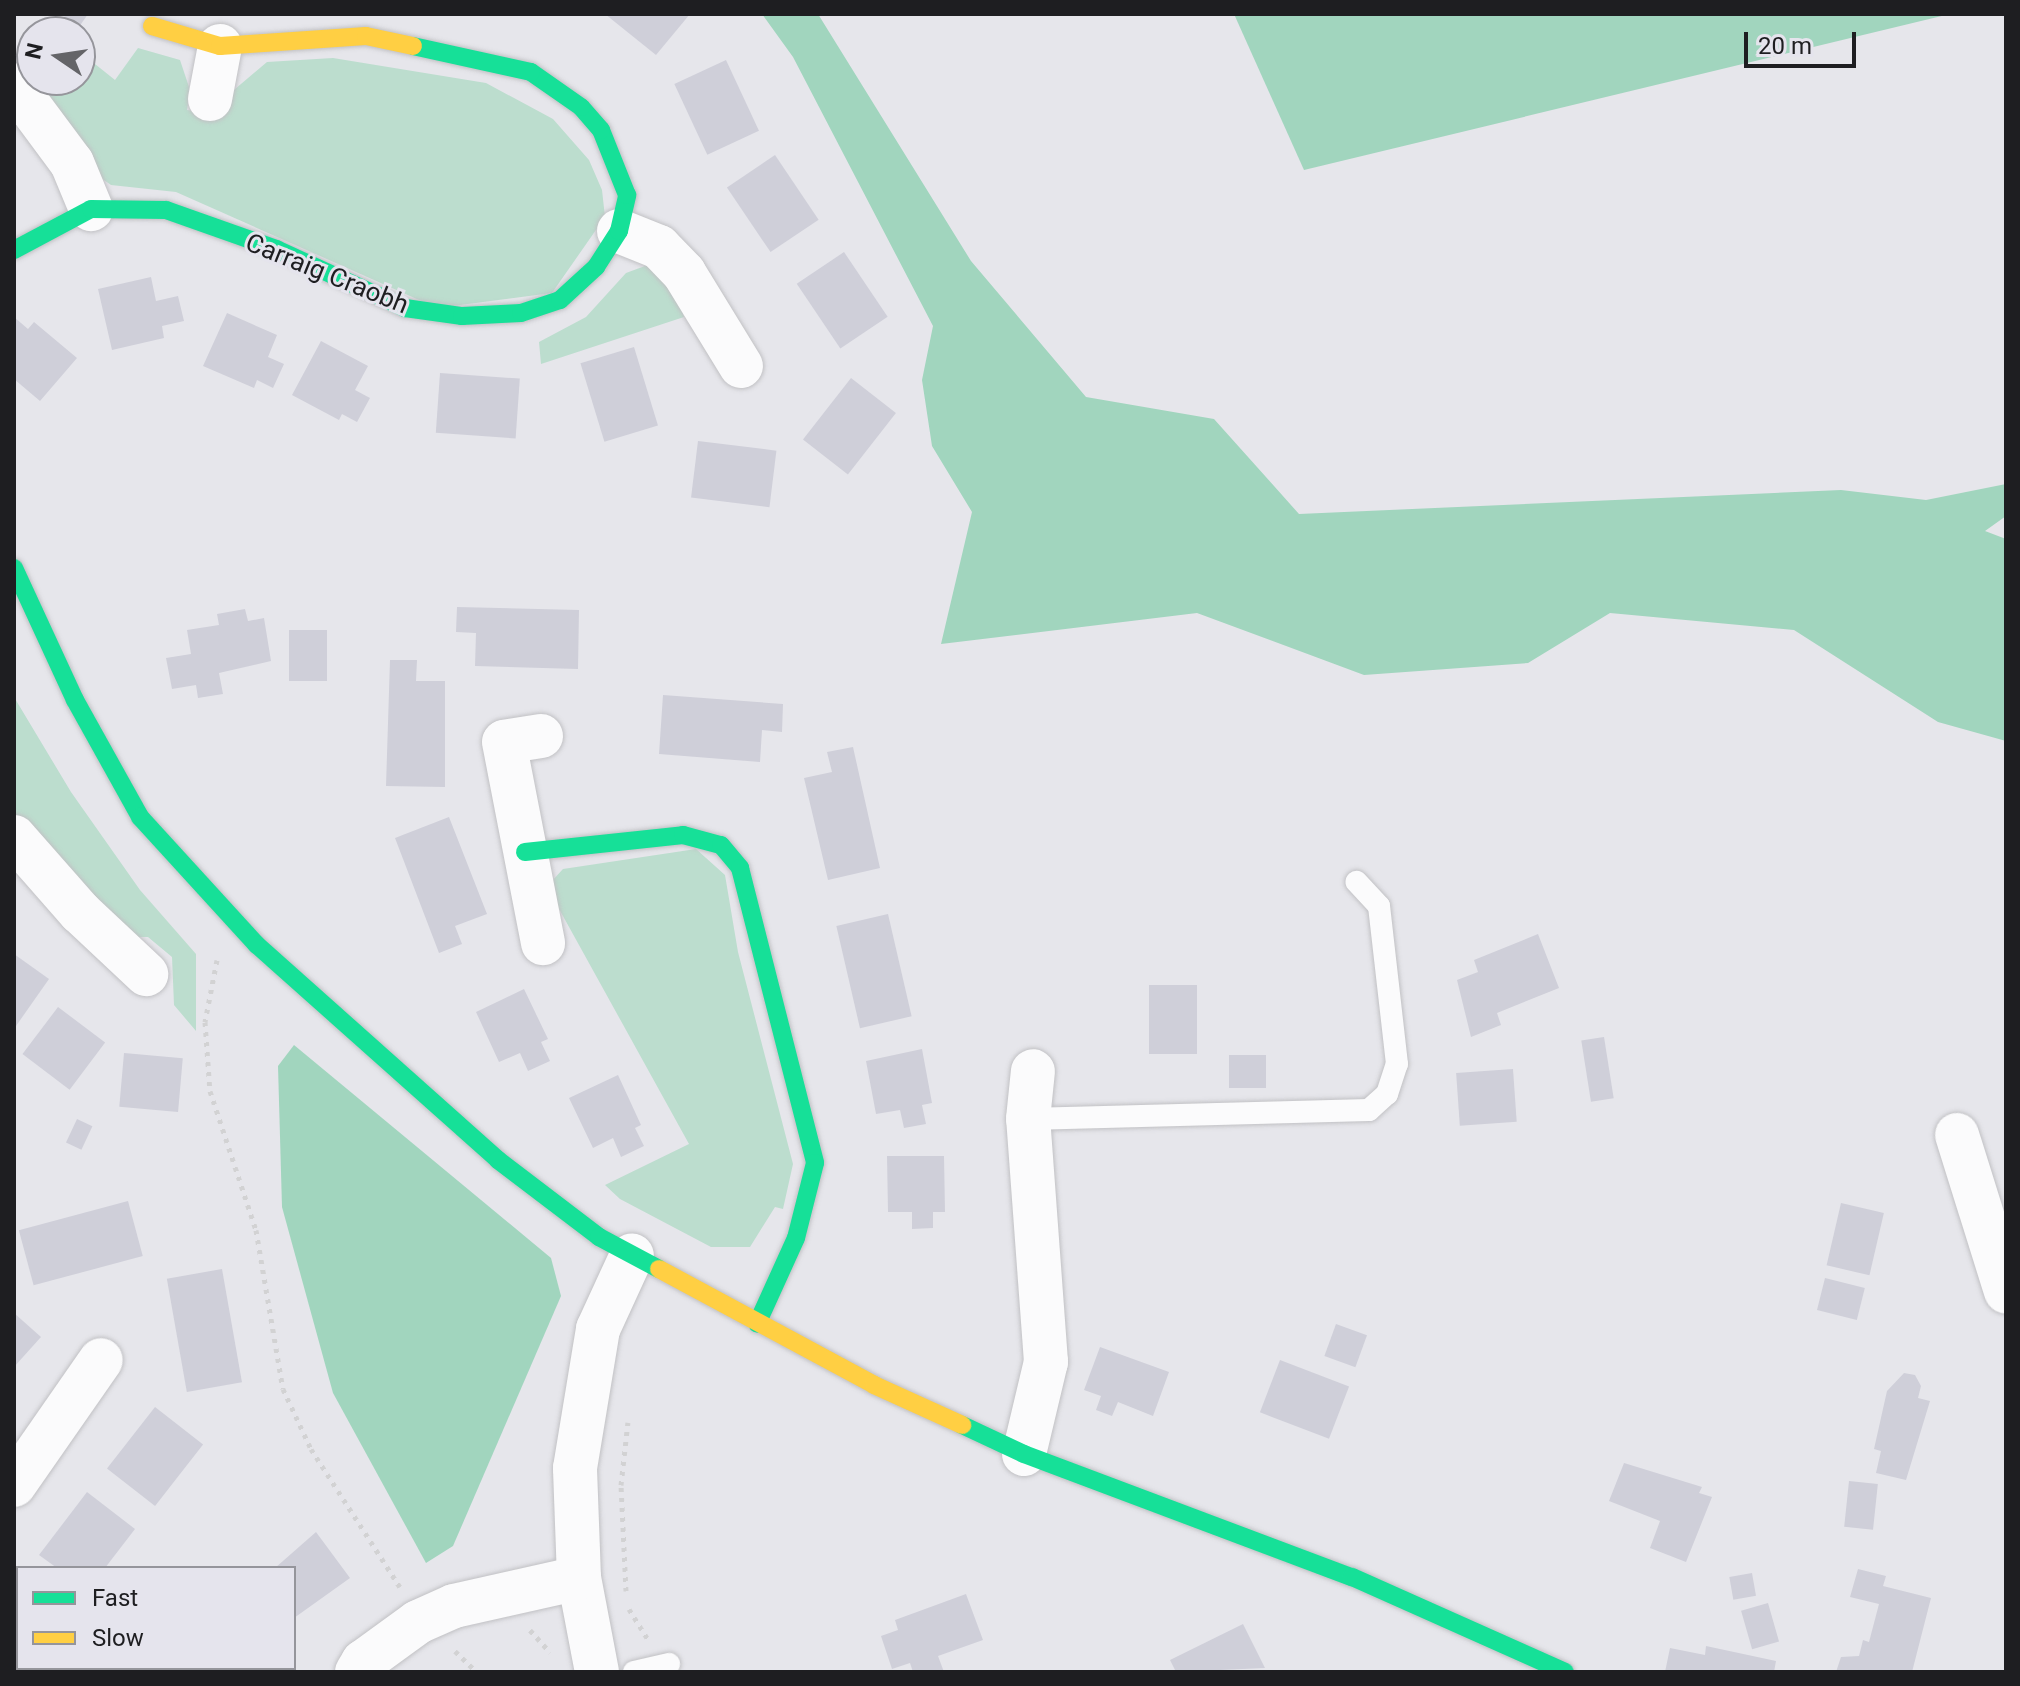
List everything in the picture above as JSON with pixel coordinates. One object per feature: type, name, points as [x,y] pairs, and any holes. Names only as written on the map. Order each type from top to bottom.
[{"type":"street","name":"Carraig Craobh","points":[[14,250],[91,209],[166,210],[193,218],[430,315],[541,309],[560,300],[596,267],[619,231],[627,195],[601,130],[581,107],[531,72],[366,36],[220,46],[152,26]]},
{"type":"street","points":[[210,99],[220,46]]},
{"type":"street","points":[[14,85],[72,163],[91,209]]},
{"type":"street","points":[[619,231],[659,247],[684,273],[741,366]]},
{"type":"street","points":[[14,568],[27,632],[75,700],[140,817],[257,945],[498,1160],[599,1237],[757,1324],[1024,1454],[1352,1577],[1565,1672]]},
{"type":"street","points":[[541,736],[504,742],[543,943]]},
{"type":"street","points":[[525,852],[643,836],[683,835],[721,845],[740,868],[815,1163],[796,1238],[757,1324]]},
{"type":"street","points":[[14,837],[80,912],[146,974]]},
{"type":"street","points":[[1024,1454],[1046,1362],[1028,1119],[1033,1071]]},
{"type":"street","points":[[1957,1135],[2006,1291]]},
{"type":"street","points":[[597,1672],[579,1578],[575,1468],[589,1364],[606,1304],[632,1255]]},
{"type":"street","points":[[14,1485],[101,1360]]},
{"type":"street","points":[[357,1672],[363,1662],[436,1614],[579,1578]]},
{"type":"lane","points":[[1028,1119],[1369,1110],[1387,1094],[1397,1064],[1379,906],[1357,882]]},
{"type":"lane","points":[[634,1672],[669,1664]]},
{"type":"path","points":[[208,1008],[210,1091],[256,1230],[283,1389],[311,1449],[436,1614],[430,1643],[459,1653],[477,1672]]},
{"type":"path","points":[[629,1411],[621,1485],[627,1605],[637,1627],[669,1664]]},
{"type":"green space","points":[[762,14],[818,14],[971,261],[1086,397],[1214,419],[1299,514],[1841,490],[1926,500],[2006,484],[2006,516],[1985,531],[2006,539],[2006,741],[1938,722],[1794,630],[1610,613],[1528,663],[1364,675],[1197,613],[941,644],[972,512],[932,446],[922,380],[933,326],[793,57]]},
{"type":"green space","points":[[1234,14],[1950,14],[1304,170]]},
{"type":"green space","points":[[138,48],[180,60],[190,90],[187,110],[225,116],[228,95],[267,62],[333,58],[486,83],[553,119],[589,160],[602,190],[605,217],[552,293],[437,308],[176,192],[111,185],[94,173],[43,96],[96,96],[96,65],[115,80]]},
{"type":"green space","points":[[653,263],[675,287],[684,317],[541,364],[539,342],[586,317],[626,273]]},
{"type":"green space","points":[[14,697],[71,792],[140,890],[196,954],[196,1031],[174,1005],[172,957],[148,937],[129,937],[14,821]]},
{"type":"green space","points":[[696,849],[725,875],[738,952],[793,1164],[783,1209],[775,1207],[750,1247],[711,1247],[620,1199],[605,1185],[689,1144],[553,898],[551,882],[563,869]]},
{"type":"green space","points":[[294,1045],[551,1258],[561,1296],[453,1546],[426,1563],[333,1393],[282,1207],[278,1066]]},
{"type":"building","points":[[61,14],[88,14],[87,16]]},
{"type":"building","points":[[605,14],[690,14],[656,55]]},
{"type":"building","points":[[726,60],[759,131],[707,155],[674,84]]},
{"type":"building","points":[[775,155],[819,220],[771,252],[727,187]]},
{"type":"building","points":[[844,252],[888,317],[840,349],[797,284]]},
{"type":"building","points":[[151,277],[156,301],[178,296],[184,321],[162,326],[164,338],[112,350],[98,289]]},
{"type":"building","points":[[227,313],[277,335],[268,357],[284,364],[273,388],[257,380],[254,388],[203,366]]},
{"type":"building","points":[[14,317],[28,329],[34,322],[77,358],[40,401],[14,379]]},
{"type":"building","points":[[321,341],[368,366],[355,390],[370,398],[357,422],[342,414],[339,420],[292,395]]},
{"type":"building","points":[[634,347],[658,425],[604,442],[580,363]]},
{"type":"building","points":[[440,373],[520,379],[516,438],[436,433]]},
{"type":"building","points":[[851,378],[896,413],[848,475],[803,439]]},
{"type":"building","points":[[698,441],[776,451],[769,507],[691,498]]},
{"type":"building","points":[[457,607],[579,610],[578,669],[475,666],[476,633],[456,632]]},
{"type":"building","points":[[245,609],[248,621],[264,618],[271,661],[219,673],[223,694],[198,698],[196,685],[172,689],[166,658],[191,654],[187,630],[219,625],[217,614]]},
{"type":"building","points":[[289,630],[327,630],[327,681],[289,681]]},
{"type":"building","points":[[390,660],[417,660],[416,681],[445,681],[445,787],[386,786]]},
{"type":"building","points":[[663,695],[783,704],[782,732],[762,730],[760,762],[659,754]]},
{"type":"building","points":[[853,747],[880,868],[828,880],[804,778],[832,772],[827,752]]},
{"type":"building","points":[[449,817],[487,914],[455,926],[462,944],[439,953],[395,838]]},
{"type":"building","points":[[888,914],[912,1016],[860,1028],[836,926]]},
{"type":"building","points":[[1538,934],[1559,988],[1497,1013],[1501,1025],[1471,1037],[1457,980],[1478,972],[1474,960]]},
{"type":"building","points":[[14,954],[49,979],[16,1026],[14,1024]]},
{"type":"building","points":[[1149,985],[1197,985],[1197,1054],[1149,1054]]},
{"type":"building","points":[[524,989],[548,1039],[541,1042],[550,1061],[528,1071],[520,1053],[499,1062],[476,1012]]},
{"type":"building","points":[[58,1007],[105,1043],[70,1090],[22,1054]]},
{"type":"building","points":[[1604,1037],[1614,1098],[1591,1102],[1581,1041]]},
{"type":"building","points":[[922,1049],[932,1103],[922,1105],[926,1124],[904,1128],[900,1110],[876,1114],[866,1061]]},
{"type":"building","points":[[124,1053],[183,1058],[178,1112],[119,1107]]},
{"type":"building","points":[[1229,1055],[1266,1055],[1266,1088],[1229,1088]]},
{"type":"building","points":[[1513,1069],[1517,1122],[1460,1126],[1456,1073]]},
{"type":"building","points":[[618,1075],[641,1125],[635,1128],[644,1146],[621,1157],[613,1138],[593,1148],[569,1098]]},
{"type":"building","points":[[77,1119],[92,1126],[81,1150],[66,1143]]},
{"type":"building","points":[[887,1156],[944,1156],[945,1212],[933,1212],[933,1228],[912,1229],[912,1212],[888,1212]]},
{"type":"building","points":[[128,1201],[143,1256],[34,1285],[19,1230]]},
{"type":"building","points":[[1841,1203],[1884,1213],[1869,1275],[1827,1265]]},
{"type":"building","points":[[222,1269],[242,1382],[187,1392],[167,1279]]},
{"type":"building","points":[[1825,1278],[1865,1288],[1857,1320],[1817,1310]]},
{"type":"building","points":[[14,1313],[41,1337],[14,1367]]},
{"type":"building","points":[[1336,1324],[1367,1335],[1355,1367],[1324,1356]]},
{"type":"building","points":[[1100,1347],[1169,1372],[1153,1416],[1118,1402],[1112,1416],[1096,1410],[1101,1396],[1084,1390]]},
{"type":"building","points":[[1280,1360],[1349,1387],[1329,1439],[1260,1412]]},
{"type":"building","points":[[1904,1373],[1915,1375],[1921,1386],[1918,1398],[1930,1401],[1906,1480],[1876,1473],[1881,1451],[1874,1449],[1887,1391]]},
{"type":"building","points":[[155,1407],[203,1445],[155,1506],[107,1468]]},
{"type":"building","points":[[1624,1463],[1702,1487],[1699,1493],[1712,1497],[1686,1562],[1650,1548],[1660,1521],[1609,1501]]},
{"type":"building","points":[[1849,1481],[1878,1484],[1873,1530],[1844,1527]]},
{"type":"building","points":[[87,1492],[135,1529],[107,1566],[54,1566],[39,1555]]},
{"type":"building","points":[[316,1532],[350,1578],[296,1617],[296,1566],[277,1566]]},
{"type":"building","points":[[1858,1569],[1886,1576],[1883,1586],[1931,1598],[1912,1672],[1836,1672],[1841,1657],[1859,1656],[1863,1640],[1869,1642],[1879,1604],[1850,1597]]},
{"type":"building","points":[[1752,1573],[1756,1596],[1733,1600],[1729,1577]]},
{"type":"building","points":[[966,1594],[983,1640],[938,1656],[944,1672],[913,1672],[910,1663],[892,1669],[881,1636],[898,1630],[895,1620]]},
{"type":"building","points":[[1768,1603],[1779,1641],[1752,1649],[1741,1611]]},
{"type":"building","points":[[1243,1624],[1265,1668],[1176,1672],[1170,1660]]},
{"type":"building","points":[[16,1638],[16,1670],[44,1670],[14,1672]]},
{"type":"building","points":[[1706,1646],[1776,1661],[1774,1672],[1665,1672],[1670,1648],[1705,1655]]},
{"type":"traffic: fast","points":[[14,250],[91,209],[166,210],[276,249],[405,308],[462,316],[521,313],[560,300],[596,267],[619,231],[627,195],[601,130],[581,107],[531,72],[413,46]]},
{"type":"traffic: fast","points":[[14,568],[75,700],[140,817],[257,945],[498,1160],[599,1237],[659,1269]]},
{"type":"traffic: fast","points":[[525,852],[683,835],[721,845],[740,868],[815,1163],[796,1238],[757,1324]]},
{"type":"traffic: fast","points":[[962,1425],[1024,1454],[1352,1577],[1565,1672]]},
{"type":"traffic: slow","points":[[152,26],[220,46],[366,36],[413,46]]},
{"type":"traffic: slow","points":[[659,1269],[874,1385],[962,1425]]}]
